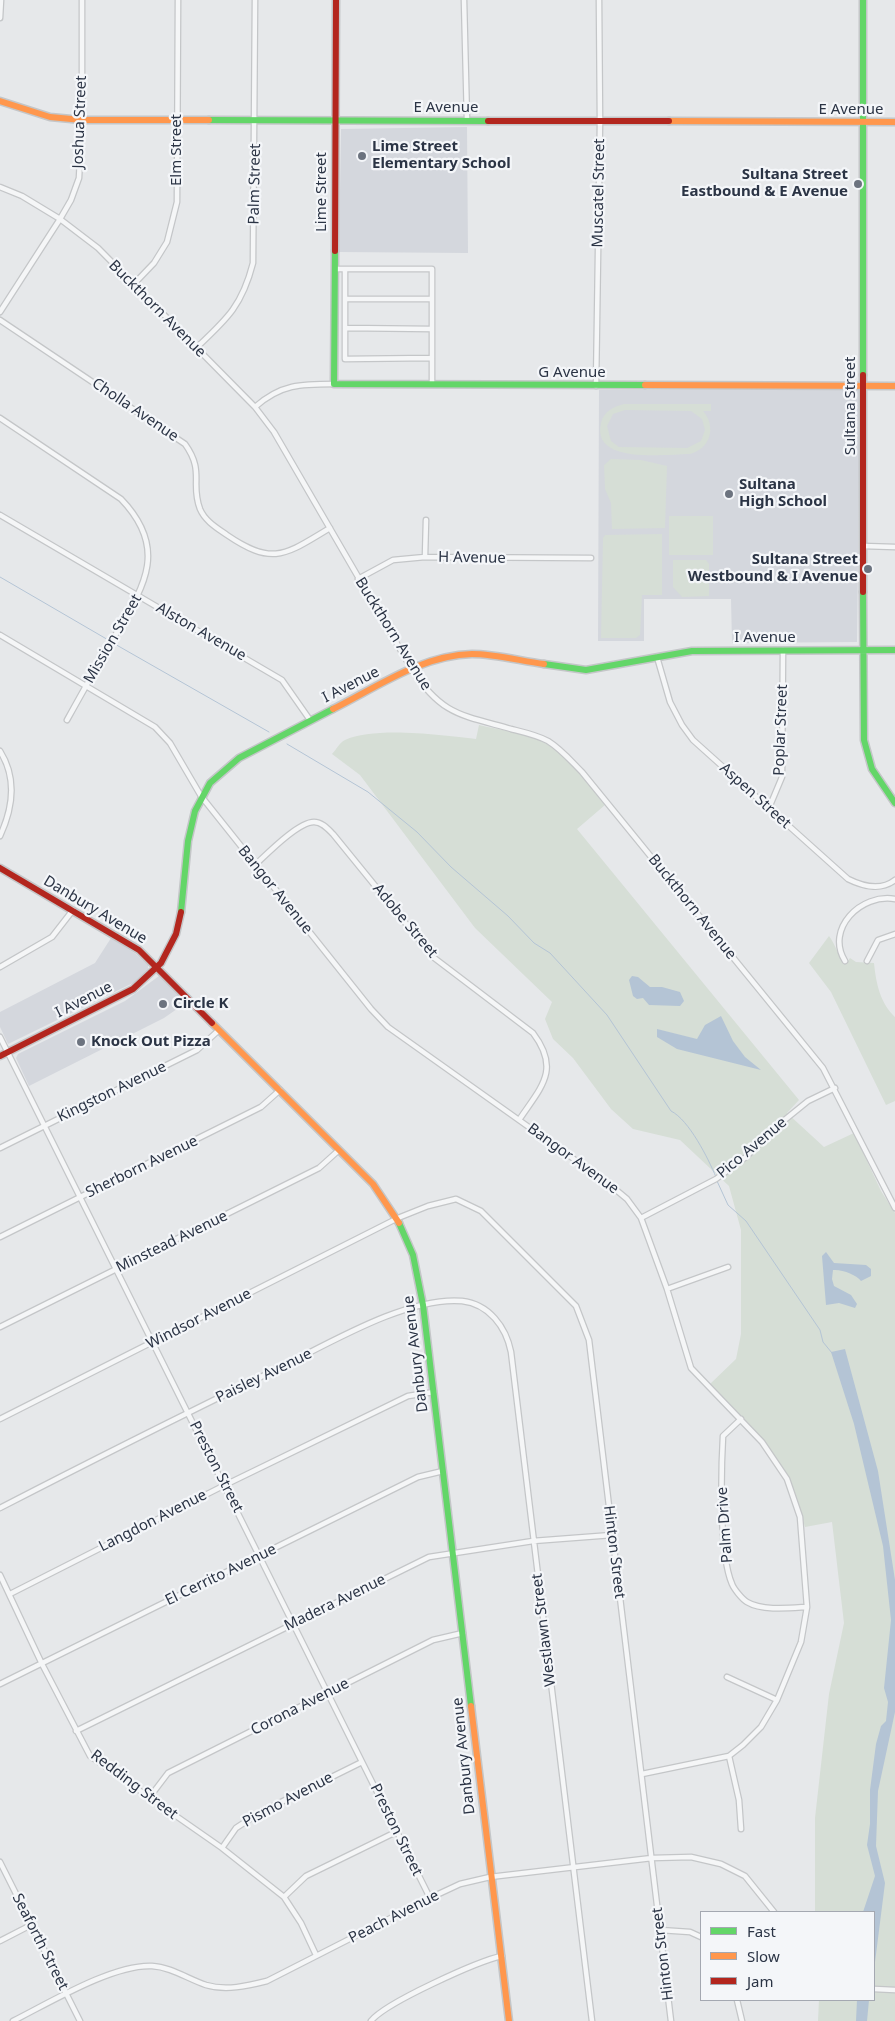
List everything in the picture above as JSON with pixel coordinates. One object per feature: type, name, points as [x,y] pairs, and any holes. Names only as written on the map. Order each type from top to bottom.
[{"type":"street","points":[[0,18],[1,0]]},
{"type":"street","name":"Joshua Street","points":[[0,312],[60,219],[71,200],[79,178],[82,120],[82,0]]},
{"type":"street","name":"Elm Street","points":[[132,286],[154,263],[167,242],[174,222],[177,202],[178,0]]},
{"type":"street","name":"Palm Street","points":[[196,349],[225,321],[239,303],[252,268],[256,120],[255,0]]},
{"type":"street","name":"Lime Street","points":[[334,384],[336,0]]},
{"type":"street","points":[[464,0],[467,120]]},
{"type":"street","name":"Muscatel Street","points":[[596,386],[600,122],[599,0]]},
{"type":"street","name":"Sultana Street","points":[[863,0],[864,749],[876,781],[895,803]]},
{"type":"street","name":"E Avenue","points":[[0,101],[50,117],[82,120],[895,122]]},
{"type":"street","name":"Buckthorn Avenue","points":[[0,187],[22,196],[60,219],[98,248],[132,286],[255,407],[274,432],[358,579],[411,668],[429,694],[448,709],[469,718],[538,737],[566,755],[586,776],[817,1059],[835,1088],[895,1208]]},
{"type":"street","points":[[334,268],[432,269],[432,384]]},
{"type":"street","points":[[345,268],[345,359],[432,358]]},
{"type":"street","points":[[345,299],[432,299]]},
{"type":"street","name":"Cholla Avenue","points":[[0,320],[185,444],[194,456],[200,510],[210,523],[245,547],[270,556],[290,552],[330,528]]},
{"type":"street","points":[[345,328],[432,328]]},
{"type":"street","name":"G Avenue","points":[[255,407],[269,395],[283,388],[304,384],[895,386]]},
{"type":"street","name":"Mission Street","points":[[0,418],[122,499],[136,514],[144,531],[149,549],[148,571],[139,596],[67,720]]},
{"type":"street","name":"Alston Avenue","points":[[0,515],[282,680],[310,720]]},
{"type":"street","points":[[425,557],[426,520]]},
{"type":"street","points":[[863,546],[895,547]]},
{"type":"street","name":"H Avenue","points":[[358,579],[393,560],[425,557],[591,558]]},
{"type":"street","name":"Bangor Avenue","points":[[0,635],[155,727],[170,744],[201,796],[254,865],[371,1009],[388,1027],[609,1184],[627,1199],[641,1218],[667,1289],[691,1368],[708,1389],[741,1419],[762,1442],[787,1479],[800,1517],[807,1607],[801,1642],[777,1700],[761,1727],[729,1756]]},
{"type":"street","name":"Poplar Street","points":[[769,808],[782,777],[783,650]]},
{"type":"street","name":"I Avenue","points":[[0,1056],[133,989],[158,967],[172,947],[180,926],[184,901],[186,839],[190,819],[201,796],[230,763],[411,668],[436,659],[461,654],[489,656],[586,670],[692,651],[895,650]]},
{"type":"street","name":"Aspen Street","points":[[657,657],[664,687],[682,725],[710,756],[848,879],[861,886],[891,883],[895,880]]},
{"type":"street","points":[[0,751],[12,782],[12,802],[7,822],[0,836]]},
{"type":"street","name":"Adobe Street","points":[[254,865],[300,826],[314,822],[323,825],[334,834],[433,957],[533,1033],[544,1048],[548,1058],[547,1071],[542,1086],[519,1120]]},
{"type":"street","name":"Danbury Avenue","points":[[0,868],[140,950],[373,1184],[398,1218],[414,1256],[423,1305],[463,1633],[490,1877],[502,1956],[509,2021]]},
{"type":"street","points":[[845,961],[838,950],[838,938],[842,928],[860,904],[886,897],[895,899]]},
{"type":"street","points":[[0,967],[52,937],[73,910]]},
{"type":"street","points":[[867,961],[878,940],[895,934]]},
{"type":"street","name":"Kingston Avenue","points":[[0,1148],[197,1050],[219,1030]]},
{"type":"street","name":"Preston Street","points":[[0,1037],[430,1898]]},
{"type":"street","name":"Pico Avenue","points":[[641,1218],[716,1179],[746,1157],[776,1127],[808,1102],[835,1088]]},
{"type":"street","name":"Sherborn Avenue","points":[[0,1237],[261,1108],[280,1090]]},
{"type":"street","name":"Minstead Avenue","points":[[0,1327],[319,1168],[339,1150]]},
{"type":"street","name":"Hinton Street","points":[[398,1218],[428,1206],[456,1199],[481,1211],[576,1306],[589,1340],[671,2021]]},
{"type":"street","name":"Windsor Avenue","points":[[0,1419],[398,1218]]},
{"type":"street","points":[[667,1289],[728,1268]]},
{"type":"street","name":"Westlawn Street","points":[[423,1305],[463,1301],[486,1310],[504,1330],[511,1352],[592,2021]]},
{"type":"street","name":"Paisley Avenue","points":[[0,1508],[188,1412],[398,1311],[423,1305]]},
{"type":"street","name":"Langdon Avenue","points":[[10,1594],[225,1485],[408,1396],[434,1392]]},
{"type":"street","name":"Palm Drive","points":[[741,1419],[723,1436],[721,1467],[725,1557],[732,1585],[747,1602],[775,1609],[807,1607]]},
{"type":"street","name":"El Cerrito Avenue","points":[[0,1684],[418,1477],[443,1471]]},
{"type":"street","name":"Madera Avenue","points":[[76,1732],[428,1557],[533,1541],[612,1534]]},
{"type":"street","name":"Redding Street","points":[[0,1575],[42,1664],[90,1756],[222,1848],[284,1897],[301,1923],[316,1956]]},
{"type":"street","name":"Corona Avenue","points":[[149,1798],[168,1773],[433,1640],[463,1633]]},
{"type":"street","points":[[727,1677],[777,1700]]},
{"type":"street","points":[[642,1774],[729,1756],[739,1800],[741,1829]]},
{"type":"street","name":"Pismo Avenue","points":[[222,1848],[236,1828],[259,1813],[362,1762]]},
{"type":"street","points":[[284,1897],[306,1876],[396,1832]]},
{"type":"street","name":"Peach Avenue","points":[[13,2021],[125,1968],[152,1966],[181,1974],[208,1985],[241,1988],[267,1981],[460,1884],[490,1877],[652,1858],[691,1857],[721,1864],[745,1876],[773,1911]]},
{"type":"street","name":"Seaforth Street","points":[[0,1862],[80,2021]]},
{"type":"street","points":[[0,1941],[31,1925]]},
{"type":"street","points":[[660,1930],[690,1932],[700,1937]]},
{"type":"street","points":[[371,2021],[396,2003],[462,1970],[491,1958],[502,1956]]},
{"type":"street","points":[[875,1989],[895,1990]]},
{"type":"street","points":[[737,2001],[742,2021]]},
{"type":"shaded area","points":[[467,127],[468,253],[339,252],[341,129]]},
{"type":"shaded area","name":"Sultana High School","points":[[599,390],[860,390],[857,642],[732,643],[731,599],[644,599],[644,641],[598,641]]},
{"type":"shaded area","points":[[624,404],[711,404],[711,411],[703,411],[710,424],[707,442],[697,451],[690,454],[633,454],[618,451],[607,446],[601,436],[602,419],[613,408]],"holes":[[[625,410],[691,411],[702,419],[705,430],[701,441],[687,448],[619,447],[611,441],[607,426],[613,414]]]},
{"type":"shaded area","points":[[611,459],[641,460],[667,466],[665,528],[612,529],[611,503],[605,489],[604,465]]},
{"type":"shaded area","points":[[669,516],[713,516],[713,555],[669,555]]},
{"type":"shaded area","points":[[662,534],[662,595],[642,595],[640,635],[636,638],[601,638],[603,538],[605,535]]},
{"type":"shaded area","points":[[673,560],[706,560],[709,564],[709,596],[682,597],[673,587]]},
{"type":"shaded area","points":[[479,725],[532,737],[559,752],[576,769],[605,805],[577,829],[799,1100],[787,1113],[824,1147],[854,1133],[881,1191],[895,1213],[895,2021],[818,2021],[819,2001],[875,2001],[875,1911],[815,1911],[815,1818],[829,1694],[844,1623],[832,1522],[805,1527],[798,1503],[789,1483],[768,1448],[742,1417],[710,1384],[736,1359],[741,1334],[741,1230],[729,1186],[680,1140],[633,1129],[611,1109],[573,1058],[553,1039],[545,1019],[552,1002],[475,928],[360,775],[332,754],[345,740],[373,733],[409,733],[476,739]]},
{"type":"shaded area","points":[[829,936],[846,964],[850,958],[856,962],[874,963],[882,999],[895,1017],[895,1101],[886,1105],[831,992],[809,963]]},
{"type":"shaded area","points":[[111,938],[136,954],[148,965],[148,969],[135,982],[8,1044],[0,1027],[0,1012],[95,963]]},
{"type":"shaded area","points":[[159,976],[187,1002],[164,1018],[29,1086],[16,1058],[18,1054],[125,1001]]},
{"type":"water","points":[[632,976],[638,977],[650,987],[662,987],[680,992],[684,1001],[680,1006],[649,1005],[643,998],[637,999],[633,996],[629,980]]},
{"type":"water","points":[[721,1016],[733,1041],[745,1057],[761,1070],[677,1049],[657,1037],[657,1029],[697,1039],[705,1025]]},
{"type":"water","points":[[826,1252],[834,1263],[866,1265],[871,1269],[871,1276],[861,1281],[849,1273],[833,1270],[832,1279],[834,1286],[851,1295],[857,1304],[855,1308],[839,1303],[826,1305],[822,1256]]},
{"type":"water","points":[[845,1349],[878,1471],[895,1580],[895,1712],[878,1791],[876,1846],[885,1883],[875,1962],[875,1911],[863,1911],[875,1876],[867,1845],[870,1824],[870,1790],[876,1744],[881,1726],[886,1721],[888,1702],[884,1688],[891,1620],[883,1546],[854,1424],[831,1352]]},
{"type":"water","points":[[857,2001],[869,2001],[867,2021],[856,2021]]},
{"type":"waterway","points":[[0,577],[110,641]]},
{"type":"waterway","points":[[113,643],[269,732]]},
{"type":"waterway","points":[[287,744],[368,792],[417,832],[451,867],[508,916],[534,943],[550,953],[607,1015],[671,1111],[691,1131],[716,1177]]},
{"type":"waterway","points":[[717,1181],[728,1205],[746,1221],[820,1330],[823,1342],[832,1353]]},
{"type":"traffic: fast","points":[[863,0],[863,375]]},
{"type":"traffic: fast","points":[[209,120],[488,121]]},
{"type":"traffic: fast","points":[[335,251],[334,384],[645,385]]},
{"type":"traffic: fast","points":[[863,592],[864,740],[872,769],[895,803]]},
{"type":"traffic: fast","points":[[544,664],[586,670],[692,651],[895,650]]},
{"type":"traffic: fast","points":[[181,912],[188,841],[195,811],[210,783],[239,758],[333,709]]},
{"type":"traffic: fast","points":[[399,1223],[413,1255],[423,1305],[471,1706]]},
{"type":"traffic: slow","points":[[0,101],[50,117],[82,120],[209,120]]},
{"type":"traffic: slow","points":[[669,121],[895,122]]},
{"type":"traffic: slow","points":[[645,385],[895,386]]},
{"type":"traffic: slow","points":[[333,709],[383,682],[418,666],[453,656],[481,654],[544,664]]},
{"type":"traffic: slow","points":[[212,1023],[373,1184],[399,1223]]},
{"type":"traffic: slow","points":[[471,1706],[509,2021]]},
{"type":"traffic: jam","points":[[335,251],[336,0]]},
{"type":"traffic: jam","points":[[488,121],[669,121]]},
{"type":"traffic: jam","points":[[863,375],[863,592]]},
{"type":"traffic: jam","points":[[0,868],[139,950],[212,1023]]},
{"type":"traffic: jam","points":[[0,1056],[133,989],[161,963],[176,934],[181,912]]},
{"type":"place","name":"Lime Street Elementary School","points":[[362,156]]},
{"type":"place","name":"Sultana Street Eastbound & E Avenue","points":[[858,184]]},
{"type":"place","name":"Sultana High School","points":[[729,494]]},
{"type":"place","name":"Sultana Street Westbound & I Avenue","points":[[868,569]]},
{"type":"place","name":"Circle K","points":[[163,1004]]},
{"type":"place","name":"Knock Out Pizza","points":[[81,1042]]}]
